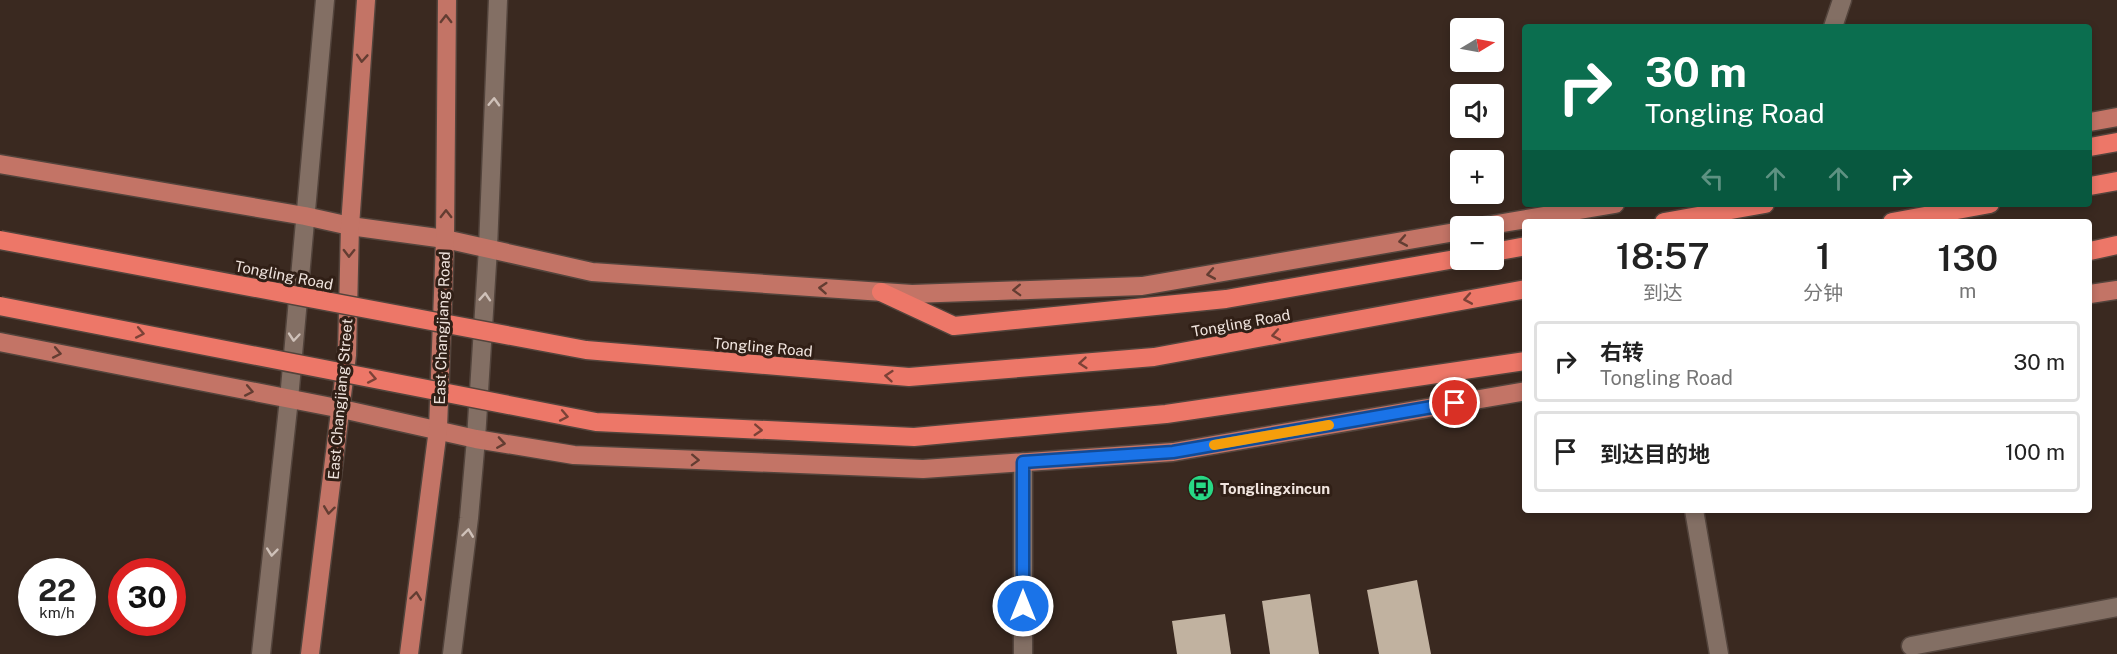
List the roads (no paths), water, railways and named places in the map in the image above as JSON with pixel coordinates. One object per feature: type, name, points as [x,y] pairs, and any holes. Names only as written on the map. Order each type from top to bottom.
[{"type":"highway","points":[[2092,147],[2117,142]]},
{"type":"highway","points":[[2092,186],[2117,181]]},
{"type":"highway","points":[[1681,219],[1748,207]]},
{"type":"highway","points":[[1908,219],[1974,207]]},
{"type":"highway","name":"Tongling Road","points":[[0,240],[586,350],[909,377],[1154,357],[1522,290]]},
{"type":"highway","points":[[2092,251],[2117,245]]},
{"type":"highway","points":[[1504,250],[1522,247]]},
{"type":"highway","points":[[880,292],[954,326],[1226,299],[1450,260]]},
{"type":"highway","points":[[0,306],[596,422],[914,437],[1166,414],[1522,362]]},
{"type":"main road","name":"East Changjiang Street","points":[[310,654],[347,355],[350,226],[366,0]]},
{"type":"main road","name":"East Changjiang Road","points":[[409,654],[438,429],[446,239],[447,0]]},
{"type":"main road","points":[[2092,122],[2117,117]]},
{"type":"main road","points":[[0,164],[305,216],[350,226],[446,239],[592,272],[912,294],[1142,286],[1450,233]]},
{"type":"main road","points":[[1526,219],[1597,207]]},
{"type":"main road","points":[[1504,223],[1522,220]]},
{"type":"main road","points":[[2092,294],[2117,290]]},
{"type":"main road","points":[[0,342],[342,409],[476,439],[574,455],[923,469],[1173,452],[1522,392]]},
{"type":"street","points":[[261,654],[289,399],[325,0]]},
{"type":"street","points":[[452,654],[470,518],[476,439],[488,248],[498,0]]},
{"type":"street","points":[[1834,24],[1842,0]]},
{"type":"street","points":[[1023,462],[1023,654]]},
{"type":"street","points":[[1695,513],[1719,654]]},
{"type":"street","points":[[1911,646],[2117,607]]},
{"type":"place","name":"Tonglingxincun","points":[[1201,488]]}]
